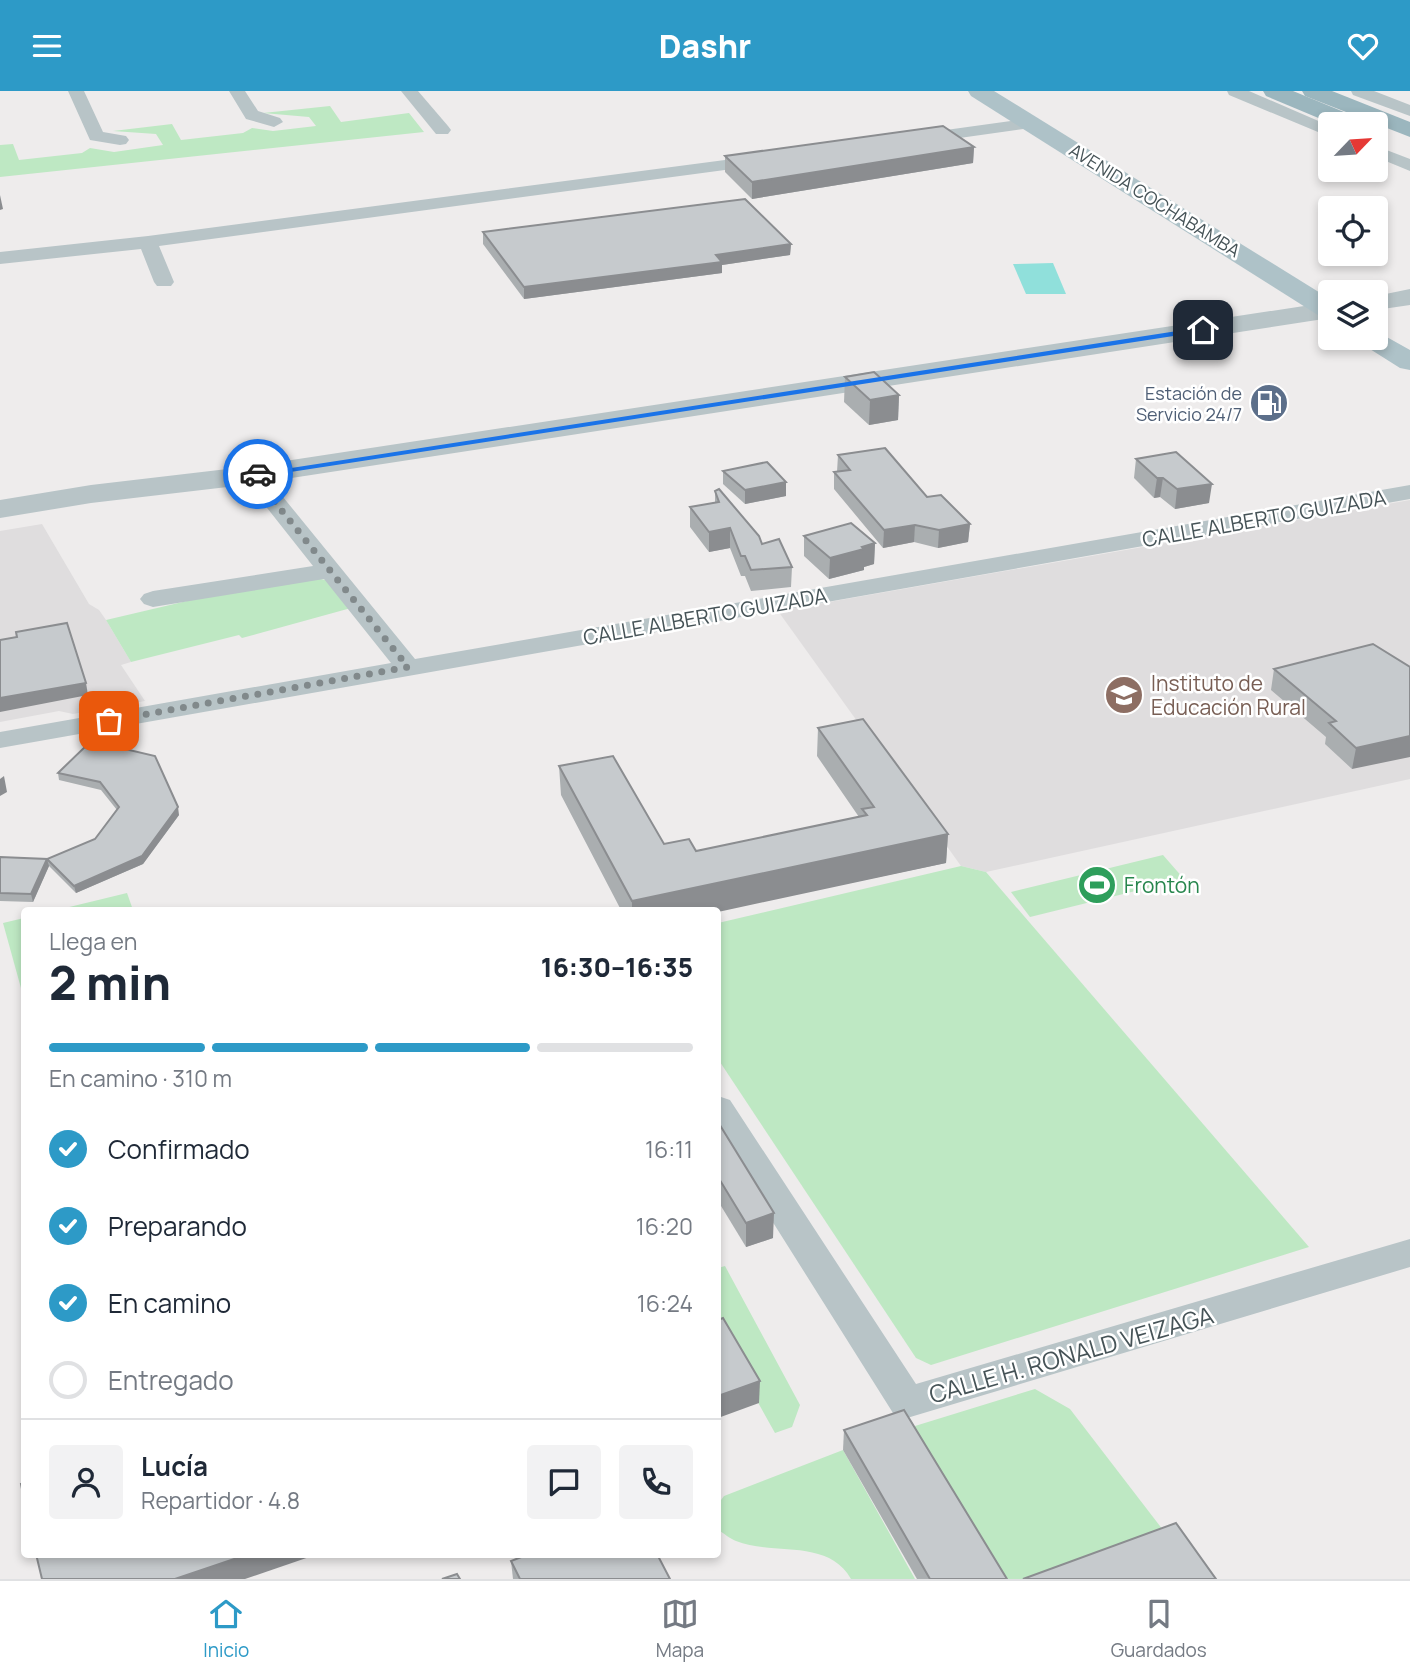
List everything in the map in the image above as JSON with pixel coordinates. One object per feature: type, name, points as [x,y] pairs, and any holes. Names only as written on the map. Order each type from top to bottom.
[{"type":"highway","points":[[1273,91],[1324,112]]},
{"type":"highway","points":[[1313,91],[1410,130]]},
{"type":"highway","points":[[1388,141],[1410,151]]},
{"type":"main road","name":"AVENIDA COCHABAMBA","points":[[979,91],[1318,281]]},
{"type":"main road","name":"AVENIDA COCHABAMBA","points":[[1010,91],[1112,164],[1318,303]]},
{"type":"main road","points":[[1388,323],[1410,337]]},
{"type":"main road","points":[[1388,348],[1410,362]]},
{"type":"street","points":[[76,91],[96,136],[120,140]]},
{"type":"street","points":[[237,91],[252,115],[274,122]]},
{"type":"street","points":[[410,91],[442,130]]},
{"type":"street","points":[[1235,91],[1318,127]]},
{"type":"street","points":[[1359,91],[1410,111]]},
{"type":"street","points":[[900,141],[1032,123]]},
{"type":"street","points":[[1388,156],[1410,166]]},
{"type":"street","points":[[0,258],[148,242],[779,158]]},
{"type":"street","points":[[148,242],[164,282]]},
{"type":"street","points":[[1388,301],[1410,297]]},
{"type":"street","points":[[0,509],[253,475],[1318,313]]},
{"type":"street","points":[[0,525],[92,510],[253,475]]},
{"type":"street","points":[[253,475],[408,667]]},
{"type":"street","name":"CALLE ALBERTO GUIZADA","points":[[0,740],[1410,492]]},
{"type":"street","points":[[153,599],[330,571]]},
{"type":"street","name":"CALLE H. RONALD VEIZAGA","points":[[721,1113],[908,1402],[1410,1253]]},
{"type":"shaded area","name":"Instituto de Educación Rural","points":[[1410,500],[1410,779],[986,872],[961,866],[778,611]]},
{"type":"shaded area","points":[[42,524],[89,604],[99,610],[131,662],[121,665],[145,701],[73,714],[59,711],[0,722],[0,531]]},
{"type":"green space","points":[[330,106],[341,122],[409,113],[424,132],[0,177],[0,145],[13,144],[19,160],[82,153],[90,148],[114,152],[163,145],[156,134],[113,131],[172,124],[181,140],[243,133],[252,128],[273,131],[316,126],[309,117],[263,113]]},
{"type":"green space","points":[[309,577],[326,580],[351,608],[242,638],[239,635],[131,662],[106,620],[221,593]]},
{"type":"green space","name":"Frontón","points":[[1163,855],[1184,879],[1030,917],[1011,892]]},
{"type":"green space","points":[[961,866],[986,872],[1309,1247],[931,1365],[916,1358],[721,1064],[721,922]]},
{"type":"green space","points":[[127,893],[132,907],[69,907]]},
{"type":"green space","points":[[21,919],[21,988],[3,923]]},
{"type":"green space","points":[[725,1266],[800,1405],[792,1427],[775,1433],[723,1340],[721,1341],[721,1267]]},
{"type":"green space","points":[[1035,1389],[1070,1409],[1173,1543],[1075,1579],[992,1579],[902,1430]]},
{"type":"green space","points":[[843,1450],[915,1579],[851,1579],[841,1566],[814,1553],[751,1545],[734,1540],[721,1532],[721,1500],[724,1496]]},
{"type":"water","points":[[1053,263],[1066,294],[1026,294],[1013,264]]},
{"type":"building","points":[[943,126],[974,147],[752,182],[725,156]]},
{"type":"building","points":[[745,199],[791,244],[716,255],[722,262],[524,287],[483,232]]},
{"type":"building","points":[[874,372],[899,395],[870,400],[845,377]]},
{"type":"building","points":[[885,448],[927,497],[941,495],[970,524],[939,530],[915,525],[884,530],[834,472],[850,470],[838,455]]},
{"type":"building","points":[[1176,452],[1212,484],[1177,489],[1163,478],[1157,478],[1136,459]]},
{"type":"building","points":[[767,462],[786,482],[745,490],[723,471]]},
{"type":"building","points":[[719,489],[759,536],[762,544],[779,539],[792,567],[751,570],[745,556],[741,556],[730,528],[709,532],[690,507],[719,502],[715,491]]},
{"type":"building","points":[[851,523],[875,543],[862,547],[864,549],[830,558],[804,536]]},
{"type":"building","points":[[67,623],[86,683],[0,698],[0,640],[17,637],[16,632]]},
{"type":"building","points":[[1373,644],[1410,667],[1410,736],[1356,748],[1329,723],[1336,721],[1274,669]]},
{"type":"building","points":[[863,719],[948,834],[632,901],[559,766],[613,756],[664,844],[689,839],[696,851],[867,815],[862,809],[874,807],[818,728]]},
{"type":"building","points":[[91,741],[155,756],[178,807],[142,856],[74,886],[47,859],[95,839],[119,807],[100,782],[58,773]]},
{"type":"building","points":[[0,857],[47,859],[31,894],[0,893]]},
{"type":"building","points":[[721,1127],[774,1213],[746,1223],[721,1182]]},
{"type":"building","points":[[723,1318],[760,1381],[721,1395]]},
{"type":"building","points":[[904,1410],[1007,1579],[930,1579],[844,1430]]},
{"type":"building","points":[[1176,1523],[1216,1579],[1023,1579]]},
{"type":"building","points":[[37,1558],[237,1558],[175,1579],[42,1579]]},
{"type":"building","points":[[519,1558],[659,1558],[670,1579],[520,1579],[511,1561]]},
{"type":"building","points":[[457,1574],[460,1579],[442,1579]]},
{"type":"way so far","points":[[109,721],[408,667],[253,475],[258,474]]},
{"type":"place","name":"Estación de Servicio 24/7","points":[[1269,403]]},
{"type":"place","name":"Instituto de Educación Rural","points":[[1124,695]]},
{"type":"place","name":"Frontón","points":[[1097,885]]},
{"type":"route","points":[[258,474],[1203,330]]}]
